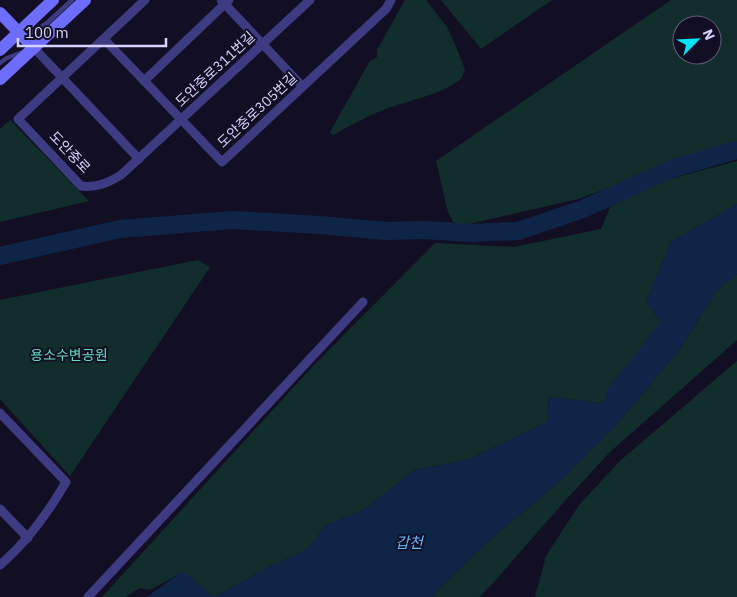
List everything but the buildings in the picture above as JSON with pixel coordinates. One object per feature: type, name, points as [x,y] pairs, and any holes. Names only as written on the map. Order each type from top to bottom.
[{"type":"main road","points":[[0,50],[53,0]]},
{"type":"main road","points":[[0,79],[85,0]]},
{"type":"main road","points":[[0,13],[34,48]]},
{"type":"street","points":[[62,78],[145,0]]},
{"type":"street","name":"도안중로311번길","points":[[139,159],[310,0]]},
{"type":"street","name":"도안중로305번길","points":[[104,39],[222,162],[386,9],[391,0]]},
{"type":"street","points":[[144,81],[225,1],[302,86]]},
{"type":"street","points":[[34,48],[139,159]]},
{"type":"street","name":"도안중로","points":[[62,78],[18,119],[80,186],[90,187],[109,182],[121,175],[139,159]]},
{"type":"street","points":[[88,597],[363,302]]},
{"type":"street","points":[[0,413],[66,482],[56,500],[28,538],[0,565]]},
{"type":"street","points":[[0,509],[28,538]]},
{"type":"lane","points":[[19,33],[30,33],[47,23],[72,0]]},
{"type":"lane","points":[[0,63],[7,58],[34,48]]},
{"type":"green space","points":[[405,0],[426,0],[447,27],[465,70],[461,79],[439,92],[372,115],[332,135],[330,132],[370,61],[377,57],[377,50]]},
{"type":"green space","points":[[441,0],[552,0],[481,49]]},
{"type":"green space","points":[[671,0],[737,0],[737,141],[578,199],[456,227],[448,212],[436,161]]},
{"type":"green space","points":[[10,120],[89,201],[0,222],[0,129]]},
{"type":"green space","points":[[737,161],[737,204],[671,242],[646,302],[671,336],[602,403],[549,397],[547,422],[467,460],[415,470],[365,509],[325,526],[309,548],[261,571],[215,597],[183,572],[150,590],[140,588],[125,597],[102,597],[312,367],[435,243],[514,247],[601,229],[611,205],[651,184]]},
{"type":"green space","name":"용소수변공원","points":[[198,260],[210,267],[70,476],[0,399],[0,300]]},
{"type":"green space","points":[[737,274],[737,340],[610,452],[479,597],[431,597],[486,543],[561,480],[616,425],[680,349],[717,290]]},
{"type":"green space","points":[[737,361],[737,597],[535,597],[546,556],[579,505],[621,460]]},
{"type":"water","name":"갑천","points":[[737,204],[737,274],[717,290],[680,349],[616,425],[561,480],[486,543],[431,597],[215,597],[261,571],[309,548],[325,526],[365,509],[415,470],[467,460],[547,422],[549,397],[602,403],[671,336],[646,302],[671,242]]},
{"type":"water","points":[[183,571],[213,597],[145,597],[148,596]]},
{"type":"waterway","points":[[0,256],[120,229],[232,220],[387,231],[425,230],[469,233],[518,231],[583,209],[671,169],[737,150]]},
{"type":"waterway","name":"갑천","points":[[615,394],[681,310]]}]
